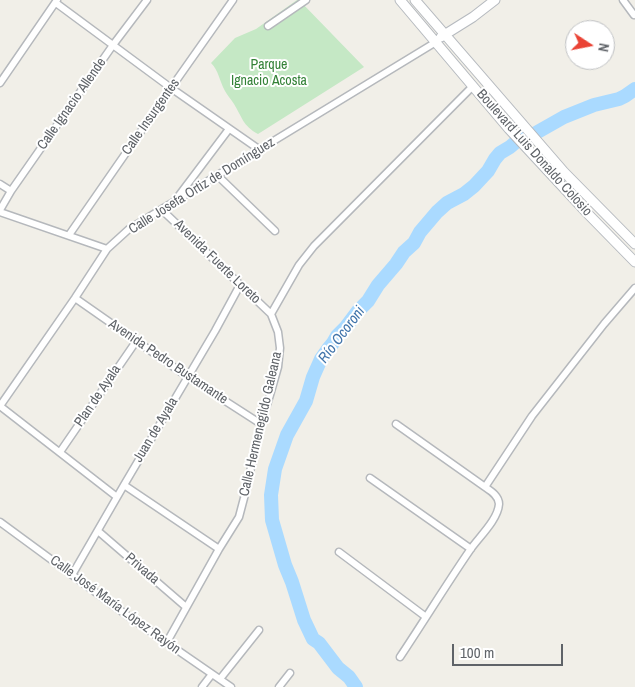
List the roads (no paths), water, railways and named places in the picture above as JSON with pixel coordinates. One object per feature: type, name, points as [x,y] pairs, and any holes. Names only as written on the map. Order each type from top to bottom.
[{"type":"main road","name":"Boulevard Luis Donaldo Colosio","points":[[400,0],[509,129],[555,180],[635,262]]},
{"type":"main road","name":"Boulevard Luis Donaldo Colosio","points":[[416,0],[564,172],[635,244]]},
{"type":"main road","points":[[436,42],[495,0]]},
{"type":"street","name":"Calle Insurgentes","points":[[70,235],[233,0]]},
{"type":"street","points":[[268,26],[306,0]]},
{"type":"street","points":[[623,0],[634,15]]},
{"type":"street","points":[[0,83],[56,1],[171,88],[260,150]]},
{"type":"street","name":"Calle Ignacio Allende","points":[[0,211],[11,190],[144,2]]},
{"type":"street","name":"Calle Josefa Ortiz de Domínguez","points":[[0,406],[107,249],[129,229],[436,42]]},
{"type":"street","points":[[271,314],[299,265],[314,246],[474,86]]},
{"type":"street","points":[[174,202],[229,129]]},
{"type":"street","points":[[218,176],[274,230]]},
{"type":"street","points":[[0,184],[11,190]]},
{"type":"street","name":"Avenida Fuerte Loreto","points":[[162,210],[271,314]]},
{"type":"street","points":[[0,211],[107,249]]},
{"type":"street","name":"Juan de Ayala","points":[[72,575],[240,285]]},
{"type":"street","points":[[485,487],[532,416],[604,324],[635,288]]},
{"type":"street","name":"Avenida Pedro Bustamante","points":[[75,298],[188,377],[261,424]]},
{"type":"street","name":"Calle Hermenegildo Galeana","points":[[167,642],[239,517],[261,424],[278,367],[280,348],[278,332],[271,314]]},
{"type":"street","name":"Plan de Ayala","points":[[60,452],[137,340]]},
{"type":"street","points":[[0,406],[117,497]]},
{"type":"street","points":[[396,424],[485,487],[496,496],[499,503],[494,518],[471,549],[400,657]]},
{"type":"street","points":[[370,478],[471,549]]},
{"type":"street","points":[[124,485],[219,549]]},
{"type":"street","name":"Calle José María López Rayón","points":[[0,522],[128,616],[231,687]]},
{"type":"street","name":"Privada","points":[[98,531],[186,607]]},
{"type":"street","points":[[339,552],[426,618]]},
{"type":"street","points":[[220,679],[259,630]]},
{"type":"street","points":[[278,687],[290,673]]},
{"type":"street","points":[[202,687],[212,674]]},
{"type":"waterway","name":"Río Ocoroni","points":[[356,687],[349,677],[338,668],[319,643],[313,639],[304,620],[285,565],[272,520],[271,495],[275,469],[287,435],[306,401],[321,359],[337,336],[368,301],[378,285],[404,252],[414,243],[420,232],[437,212],[447,203],[474,186],[488,171],[500,153],[517,141],[564,117],[594,105],[619,99],[635,89]]},
{"type":"park label","name":"Parque Ignacio Acosta","points":[[269,74]]}]
